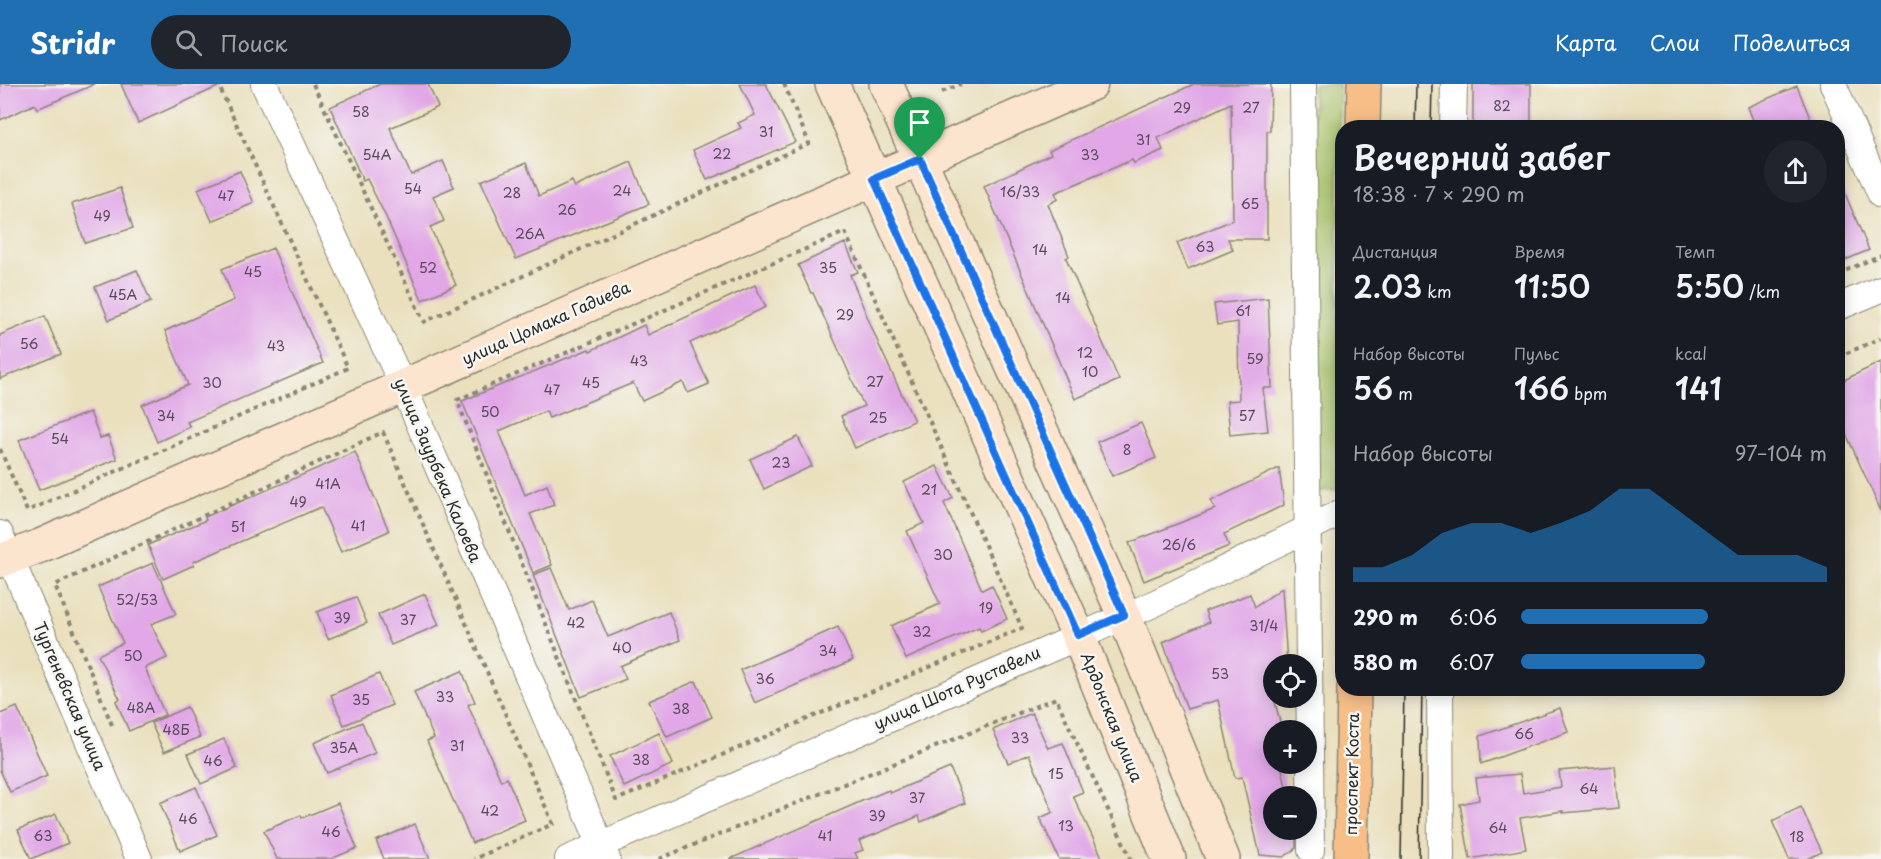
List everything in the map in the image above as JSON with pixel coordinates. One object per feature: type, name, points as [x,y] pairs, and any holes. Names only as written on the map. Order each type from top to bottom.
[{"type":"main road","name":"Ардонская улица","points":[[832,84],[1078,635],[1169,859]]},
{"type":"main road","points":[[886,84],[1124,615],[1224,859]]},
{"type":"main road","name":"улица Цомака Гадиева","points":[[3,550],[40,546],[1091,84]]},
{"type":"main road","points":[[1363,120],[1364,84]]},
{"type":"main road","name":"проспект Коста","points":[[1351,859],[1354,696]]},
{"type":"street","name":"улица Заурбека Калоева","points":[[264,84],[403,386],[603,852]]},
{"type":"street","points":[[1303,84],[1311,850]]},
{"type":"street","points":[[1453,120],[1454,84]]},
{"type":"street","points":[[1833,84],[1881,195]]},
{"type":"street","points":[[1845,304],[1881,289]]},
{"type":"street","name":"улица Шота Руставели","points":[[568,859],[603,852],[1078,635],[1151,605],[1335,516]]},
{"type":"street","name":"Тургеневская улица","points":[[3,550],[139,859]]},
{"type":"street","points":[[1440,696],[1441,859]]},
{"type":"path","points":[[0,449],[27,511],[348,368],[218,84]]},
{"type":"path","points":[[313,84],[424,322],[809,143],[784,84]]},
{"type":"path","points":[[942,92],[961,84]]},
{"type":"path","points":[[845,232],[1022,628],[616,800],[457,400],[845,232]]},
{"type":"path","points":[[1845,271],[1881,255]]},
{"type":"path","points":[[1845,354],[1881,338]]},
{"type":"path","points":[[113,727],[55,585],[383,432],[553,824],[474,859]]},
{"type":"path","points":[[659,859],[1056,698],[1131,859]]},
{"type":"green space","points":[[1313,84],[1339,84],[1339,120],[1335,120],[1335,490],[1312,491]]},
{"type":"building","points":[[0,84],[95,84],[37,109],[35,104],[0,120]]},
{"type":"building","points":[[121,84],[224,84],[138,123]]},
{"type":"building","points":[[380,84],[428,84],[438,107],[390,128],[411,175],[443,161],[454,187],[433,196],[444,221],[430,227],[456,285],[422,300],[386,217],[367,179],[363,181],[330,107]]},
{"type":"building","points":[[740,84],[766,84],[795,142],[707,180],[693,150],[741,128],[738,123],[755,115]]},
{"type":"building","points":[[1194,84],[1271,84],[1270,131],[1267,131],[1267,239],[1228,239],[1233,250],[1188,269],[1177,243],[1233,220],[1231,103],[1158,138],[1163,150],[1134,163],[1132,160],[1055,193],[1058,199],[1048,204],[1069,256],[1066,258],[1119,380],[1075,399],[984,186],[1051,154],[1049,150]]},
{"type":"building","points":[[1473,84],[1531,84],[1531,120],[1473,120]]},
{"type":"building","points":[[1797,86],[1811,120],[1753,120],[1748,107]]},
{"type":"building","points":[[631,162],[649,204],[516,259],[481,181],[526,163],[539,196],[572,181],[575,187]]},
{"type":"building","points":[[240,171],[254,203],[212,221],[198,189]]},
{"type":"building","points":[[120,188],[133,228],[85,243],[72,204]]},
{"type":"building","points":[[1845,193],[1869,250],[1845,260]]},
{"type":"building","points":[[845,243],[858,272],[850,275],[914,421],[855,448],[841,416],[864,406],[798,265]]},
{"type":"building","points":[[273,248],[323,363],[187,422],[190,427],[157,442],[142,405],[188,385],[165,331],[234,300],[222,269]]},
{"type":"building","points":[[137,270],[151,302],[109,320],[95,287]]},
{"type":"building","points":[[755,285],[766,307],[690,343],[709,384],[688,393],[683,382],[642,401],[633,383],[549,418],[546,411],[499,431],[525,495],[547,485],[554,505],[530,514],[552,565],[533,573],[462,401],[589,349],[590,351],[644,325],[648,335]]},
{"type":"building","points":[[1268,298],[1272,388],[1263,388],[1268,431],[1230,435],[1227,401],[1239,400],[1238,322],[1217,325],[1214,304]]},
{"type":"building","points":[[45,316],[61,354],[0,379],[0,335]]},
{"type":"building","points":[[1881,362],[1881,511],[1845,431],[1845,380]]},
{"type":"building","points":[[90,412],[100,438],[108,436],[117,459],[39,490],[19,440]]},
{"type":"building","points":[[1141,423],[1156,458],[1112,476],[1097,442]]},
{"type":"building","points":[[798,437],[812,466],[764,489],[750,459]]},
{"type":"building","points":[[355,452],[389,531],[341,552],[321,507],[193,562],[194,565],[163,579],[148,545],[206,520],[205,517]]},
{"type":"building","points":[[937,466],[953,498],[944,503],[982,590],[992,585],[1007,619],[981,631],[979,627],[906,659],[891,626],[940,604],[907,531],[924,523],[904,482]]},
{"type":"building","points":[[1279,468],[1284,505],[1224,534],[1229,546],[1144,581],[1129,543],[1215,509],[1211,501]]},
{"type":"building","points":[[153,563],[176,614],[151,624],[167,658],[145,668],[165,715],[129,731],[116,701],[120,699],[98,655],[123,643],[98,587]]},
{"type":"building","points":[[551,568],[569,610],[592,600],[608,637],[669,612],[680,640],[620,666],[626,679],[581,697],[533,575]]},
{"type":"building","points":[[1282,588],[1286,654],[1263,654],[1263,708],[1276,708],[1280,720],[1263,720],[1263,774],[1283,774],[1286,786],[1263,786],[1263,840],[1296,840],[1296,848],[1284,857],[1260,855],[1242,777],[1235,778],[1218,700],[1187,709],[1163,642],[1209,622],[1205,611],[1250,594],[1255,607]]},
{"type":"building","points":[[425,594],[439,625],[391,645],[378,615]]},
{"type":"building","points":[[356,597],[367,623],[328,639],[317,612]]},
{"type":"building","points":[[838,627],[853,660],[755,703],[740,670]]},
{"type":"building","points":[[462,671],[475,702],[468,705],[501,781],[507,778],[525,820],[472,843],[427,741],[434,738],[414,692]]},
{"type":"building","points":[[379,674],[392,705],[344,725],[331,695]]},
{"type":"building","points":[[696,681],[712,717],[667,737],[649,701]]},
{"type":"building","points":[[17,707],[47,776],[10,792],[0,770],[0,714]]},
{"type":"building","points":[[187,707],[200,737],[164,752],[151,723]]},
{"type":"building","points":[[1560,708],[1568,732],[1481,764],[1480,736]]},
{"type":"building","points":[[1032,713],[1048,748],[1063,743],[1083,792],[1073,796],[1103,859],[1059,859],[1040,818],[1053,812],[1029,754],[1008,763],[993,730]]},
{"type":"building","points":[[362,722],[375,753],[327,773],[314,743]]},
{"type":"building","points":[[659,733],[673,764],[624,787],[610,756]]},
{"type":"building","points":[[224,739],[237,768],[201,784],[188,754]]},
{"type":"building","points":[[1615,766],[1619,808],[1563,813],[1563,811],[1520,818],[1526,849],[1470,859],[1460,804],[1479,800],[1476,778],[1520,774],[1523,793],[1561,787],[1559,771]]},
{"type":"building","points":[[950,768],[965,803],[921,822],[919,816],[859,841],[863,850],[855,853],[858,859],[730,859],[862,801],[889,790],[890,793]]},
{"type":"building","points":[[196,787],[217,835],[180,851],[160,803]]},
{"type":"building","points":[[338,803],[357,848],[331,859],[277,859],[264,831],[301,815],[302,818]]},
{"type":"building","points":[[1801,807],[1822,852],[1807,859],[1789,859],[1772,821]]},
{"type":"building","points":[[56,814],[68,843],[31,859],[18,830]]},
{"type":"building","points":[[415,824],[430,859],[384,859],[376,841]]},
{"type":"tram line","points":[[1415,120],[1416,84]]},
{"type":"tram line","points":[[1431,120],[1432,84]]},
{"type":"tram line","points":[[1401,859],[1404,696]]},
{"type":"tram line","points":[[1419,859],[1422,696]]},
{"type":"route","points":[[920,159],[1124,615],[1078,635],[874,179],[920,159]]}]
